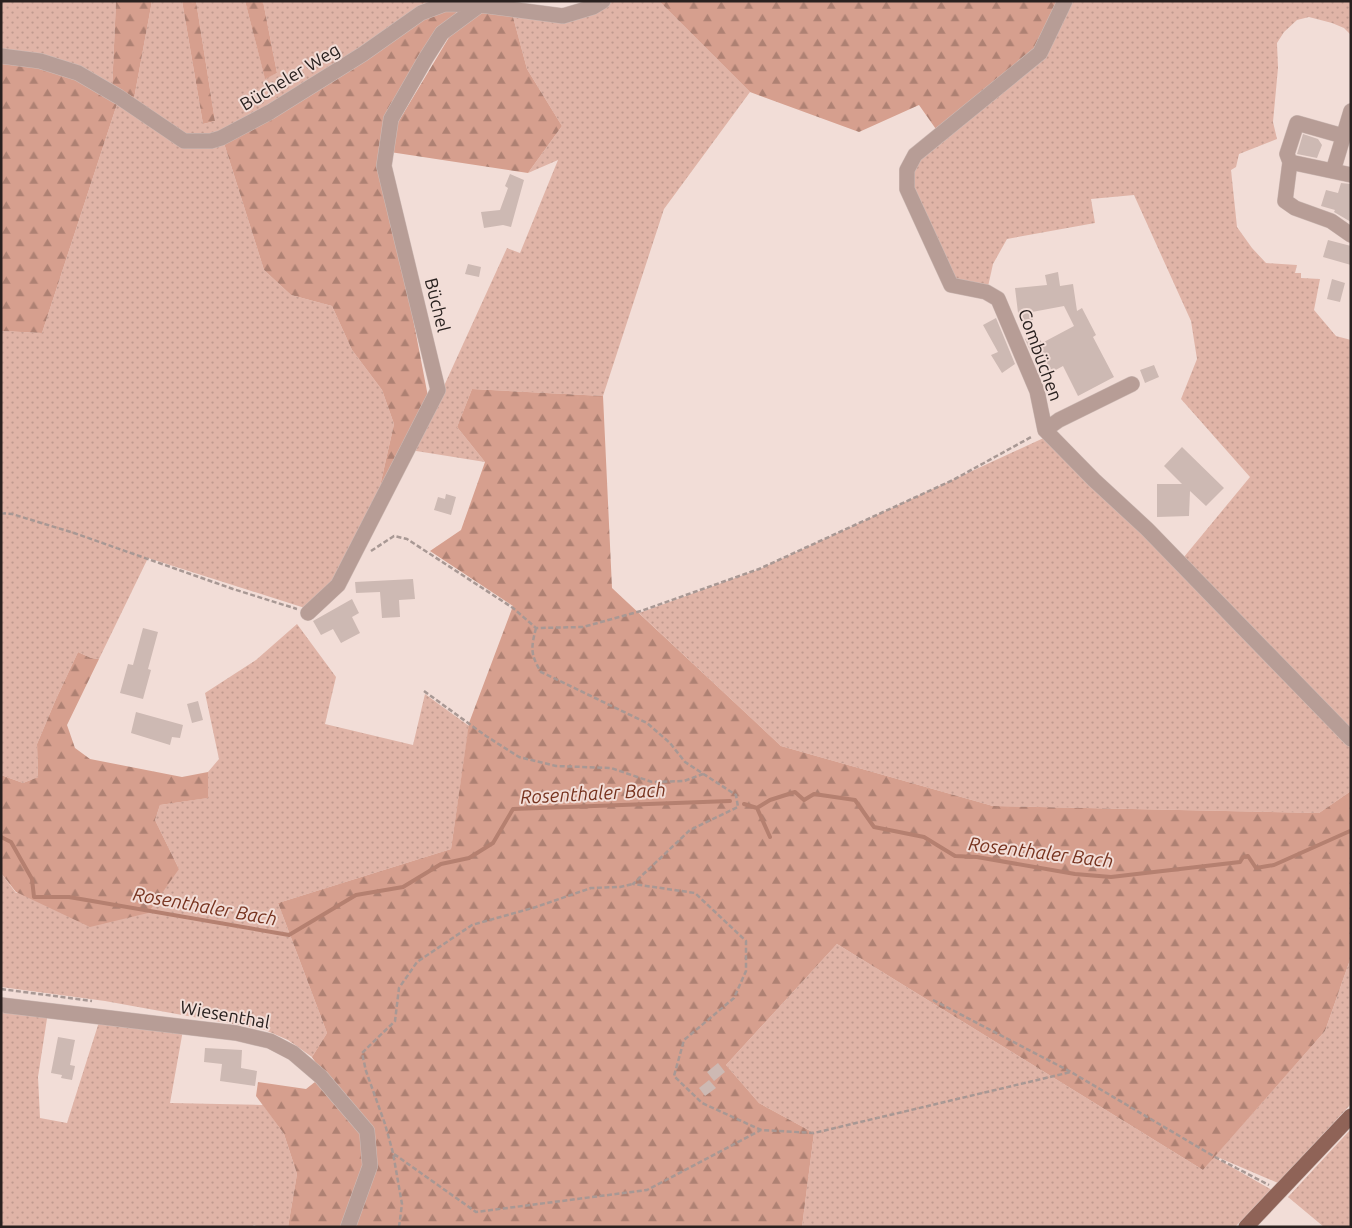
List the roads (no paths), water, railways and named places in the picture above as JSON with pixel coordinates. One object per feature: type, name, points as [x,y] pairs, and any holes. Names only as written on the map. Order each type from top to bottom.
[{"type":"main road","points":[[1246,1227],[1351,1116]]},
{"type":"street","name":"Bücheler Weg","points":[[1,56],[40,61],[78,73],[118,96],[184,141],[211,141],[221,138],[270,112],[322,81],[421,13],[445,4],[480,5],[563,16],[593,8],[603,1]]},
{"type":"street","name":"Combüchen","points":[[1065,1],[1040,52],[915,156],[906,170],[907,189],[951,285],[986,292],[998,299],[1036,391],[1045,430],[1094,480],[1147,529],[1351,740]]},
{"type":"street","name":"Büchel","points":[[308,613],[338,584],[438,390],[384,166],[391,119],[442,33],[480,5]]},
{"type":"street","points":[[1333,171],[1351,111]]},
{"type":"street","points":[[1343,136],[1297,123],[1287,154],[1290,162],[1285,200],[1295,208],[1331,221],[1351,234]]},
{"type":"street","points":[[1290,162],[1351,175]]},
{"type":"street","points":[[1045,430],[1059,420],[1132,384]]},
{"type":"street","name":"Wiesenthal","points":[[1,1005],[236,1033],[270,1041],[293,1053],[321,1077],[367,1130],[370,1166],[348,1227]]},
{"type":"waterway","name":"Rosenthaler Bach","points":[[744,804],[757,808],[770,800],[795,792],[804,800],[814,794],[855,800],[874,827],[924,837],[955,856],[977,857],[1075,874],[1111,877],[1240,862],[1243,857],[1248,856],[1256,868],[1274,865],[1350,831]]},
{"type":"waterway","name":"Rosenthaler Bach","points":[[1,837],[11,842],[32,879],[34,897],[69,897],[289,935],[356,895],[403,887],[441,864],[469,858],[493,843],[513,809],[730,801]]},
{"type":"waterway","points":[[757,808],[770,837]]}]
